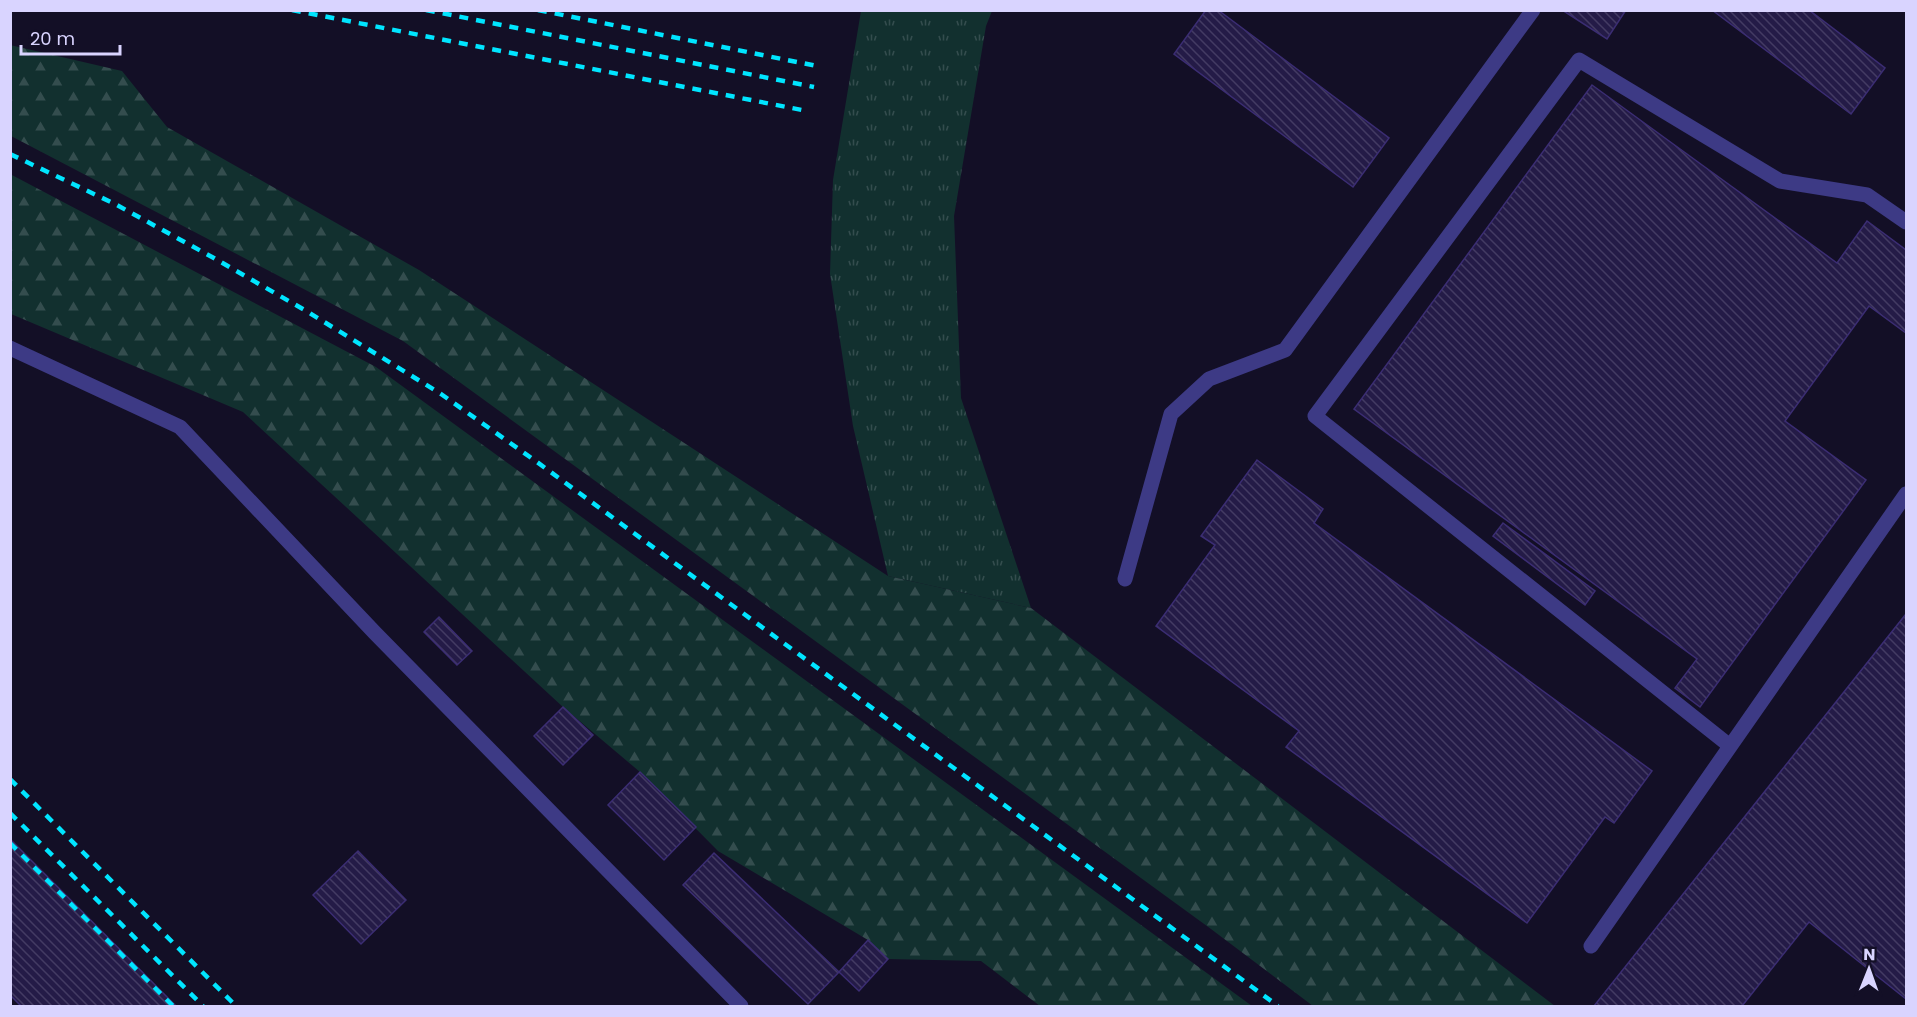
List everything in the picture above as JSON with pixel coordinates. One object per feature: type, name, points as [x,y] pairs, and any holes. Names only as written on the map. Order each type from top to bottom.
[{"type":"lane","points":[[1125,579],[1172,414],[1209,379],[1285,350],[1533,10]]},
{"type":"lane","points":[[1730,746],[1315,416],[1579,60],[1779,181],[1867,195],[1906,222]]},
{"type":"lane","points":[[10,348],[180,427],[375,633],[741,1006]]},
{"type":"lane","points":[[1591,946],[1906,494]]},
{"type":"green space","points":[[861,11],[992,11],[986,26],[954,216],[961,398],[1031,608],[888,576],[853,426],[830,274],[833,180]]},
{"type":"green space","points":[[10,45],[122,71],[167,127],[419,270],[888,576],[1031,608],[1555,1006],[1313,1006],[1211,929],[403,341],[11,136]]},
{"type":"green space","points":[[10,174],[376,367],[1252,1006],[1040,1006],[981,961],[888,959],[868,940],[718,851],[640,772],[563,707],[243,412],[11,314]]},
{"type":"building","points":[[1206,10],[1218,10],[1389,138],[1353,187],[1174,54]]},
{"type":"building","points":[[1562,10],[1626,10],[1607,39]]},
{"type":"building","points":[[1712,10],[1809,10],[1885,68],[1851,114]]},
{"type":"building","points":[[1592,85],[1837,263],[1867,221],[1906,250],[1906,333],[1869,306],[1785,421],[1866,480],[1700,707],[1675,688],[1697,659],[1354,409]]},
{"type":"building","points":[[1257,460],[1323,509],[1314,523],[1652,771],[1614,823],[1605,817],[1527,923],[1286,747],[1299,731],[1156,626],[1215,545],[1201,536]]},
{"type":"building","points":[[1503,523],[1595,591],[1585,605],[1493,536]]},
{"type":"building","points":[[1906,614],[1906,999],[1809,922],[1742,1006],[1594,1006]]},
{"type":"building","points":[[439,617],[472,651],[457,665],[424,632]]},
{"type":"building","points":[[563,707],[593,735],[563,765],[534,736]]},
{"type":"building","points":[[640,772],[696,827],[664,860],[608,805]]},
{"type":"building","points":[[10,839],[176,1006],[21,1006],[10,995]]},
{"type":"building","points":[[358,851],[406,900],[361,944],[313,895]]},
{"type":"building","points":[[714,853],[839,972],[808,1004],[683,885]]},
{"type":"building","points":[[868,940],[888,959],[859,991],[839,972]]},
{"type":"railway","points":[[292,10],[807,111]]},
{"type":"railway","points":[[426,10],[814,87]]},
{"type":"railway","points":[[538,10],[817,66]]},
{"type":"railway","points":[[10,154],[115,204],[212,257],[308,312],[441,394],[1278,1006]]},
{"type":"railway","points":[[10,779],[236,1006]]},
{"type":"railway","points":[[10,813],[203,1006]]},
{"type":"railway","points":[[10,843],[173,1006]]}]
